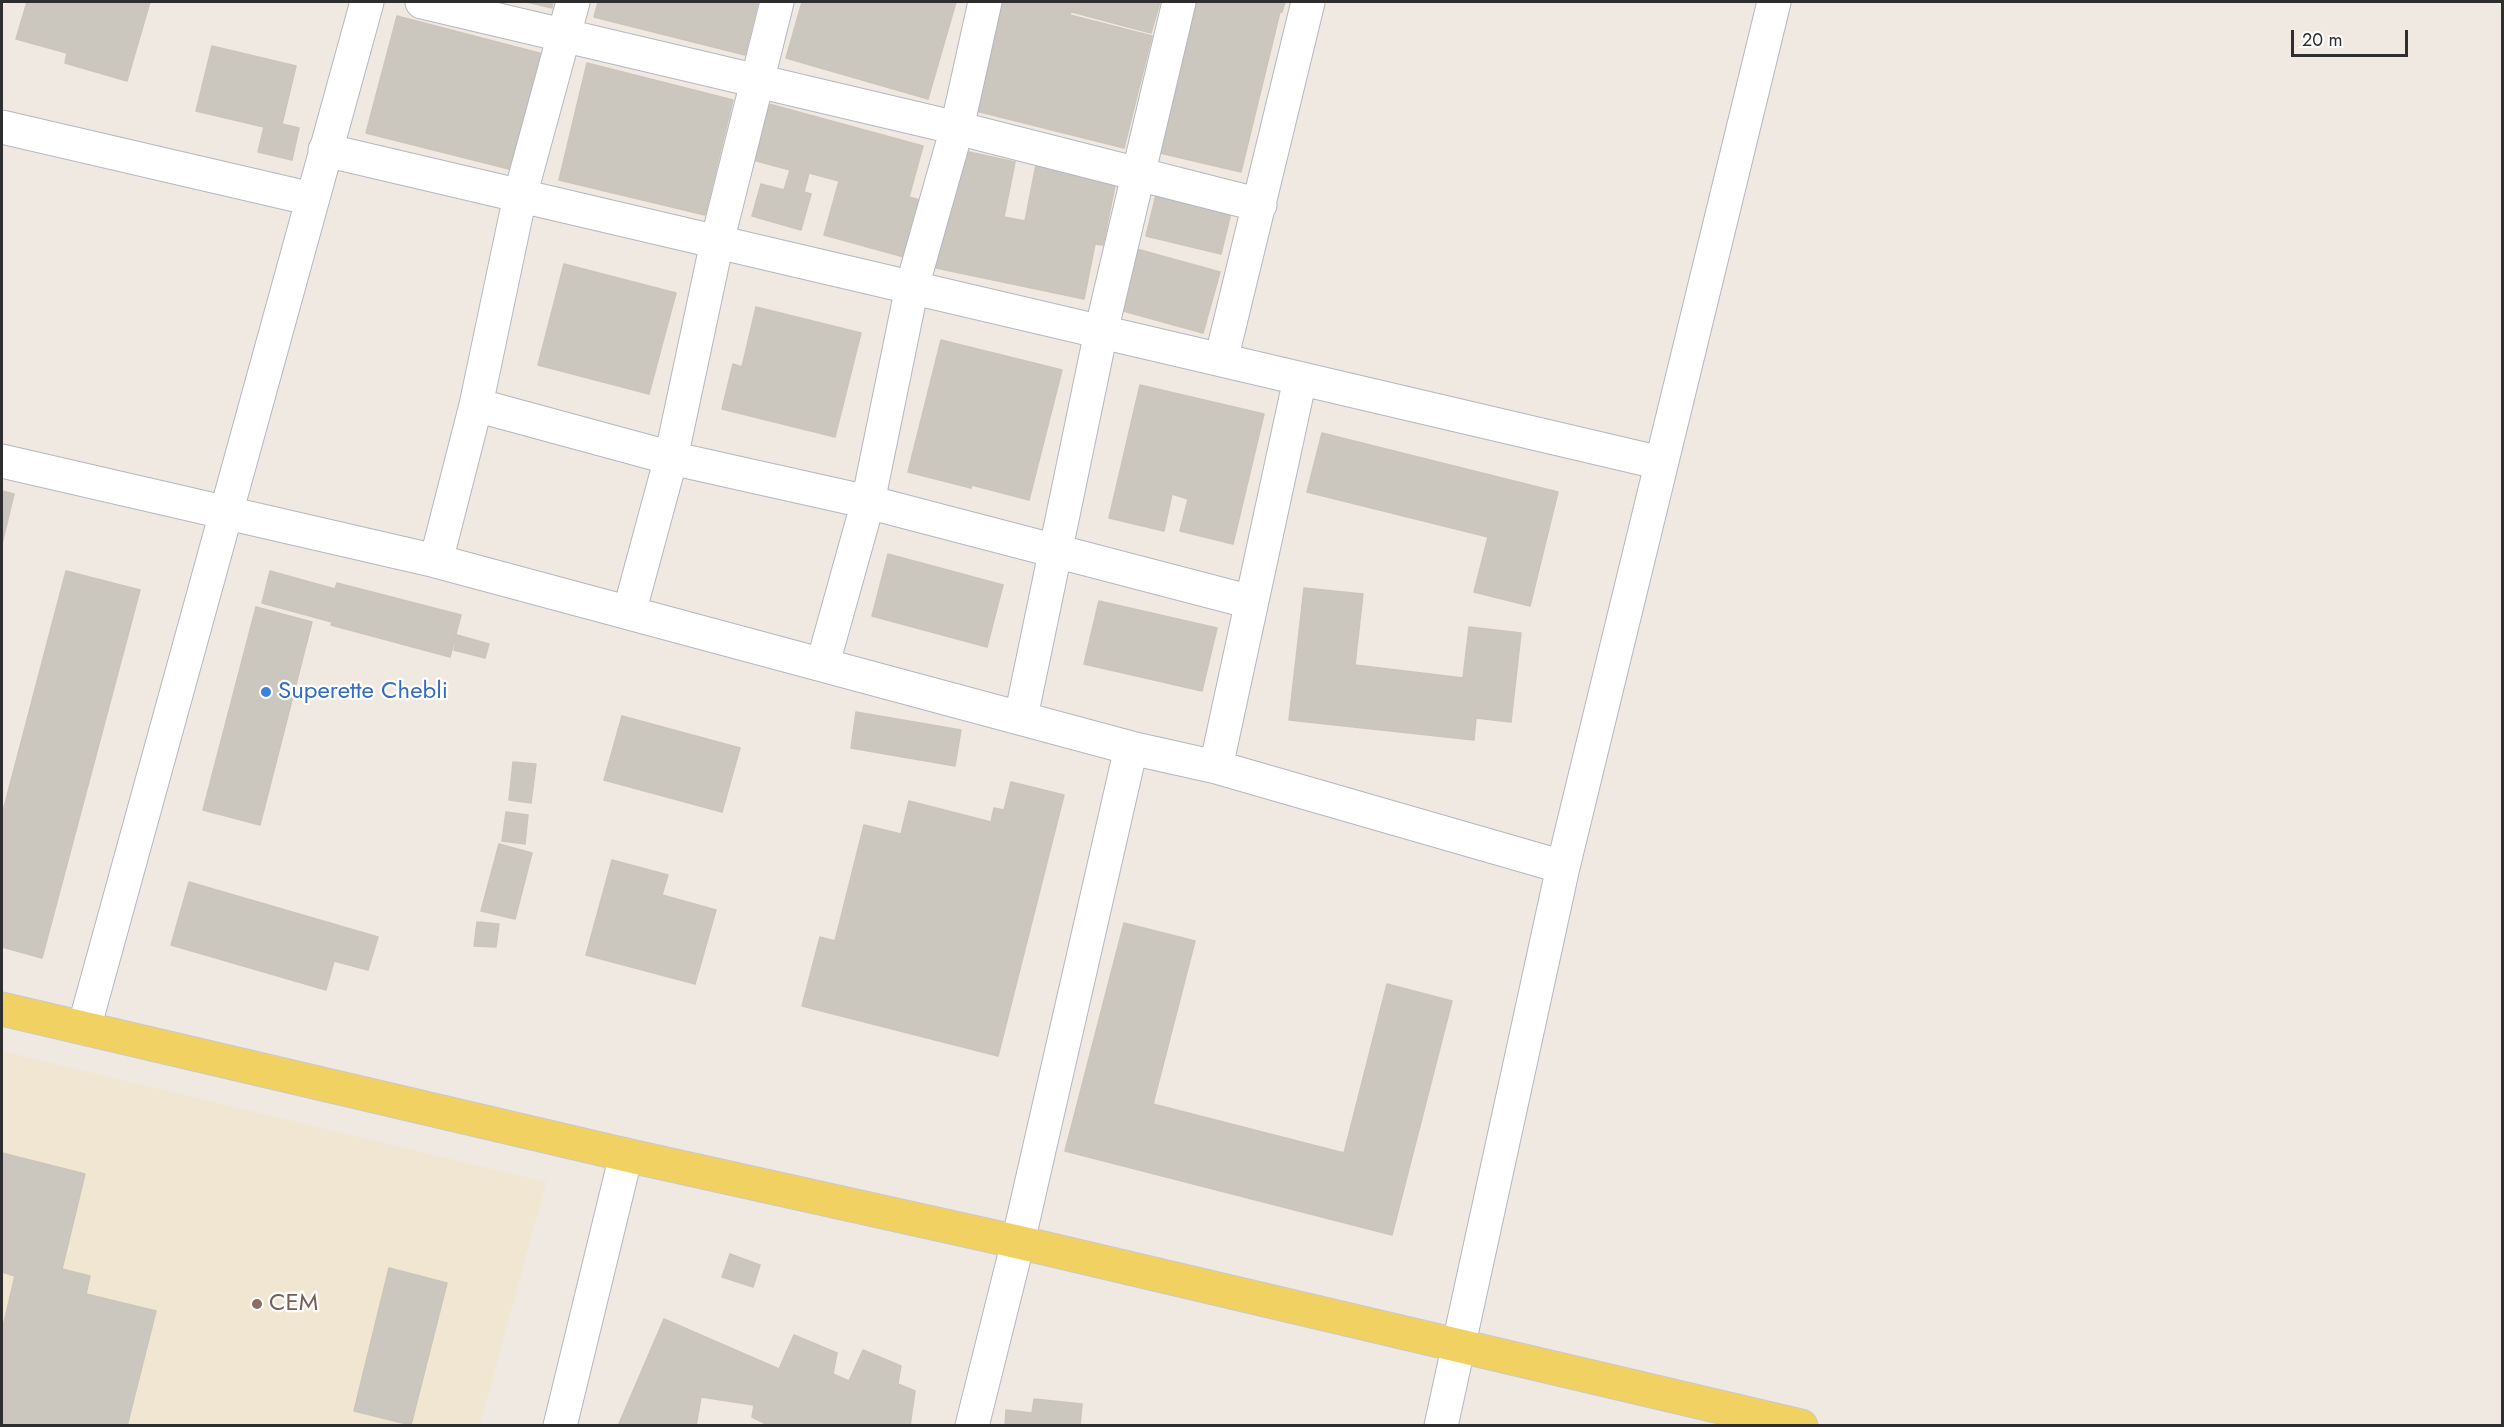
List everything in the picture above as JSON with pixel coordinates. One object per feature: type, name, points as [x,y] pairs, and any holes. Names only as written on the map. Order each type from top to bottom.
[{"type":"main road","points":[[2,1009],[626,1155],[1018,1242],[1459,1347],[1801,1425]]},
{"type":"street","points":[[84,1028],[367,2]]},
{"type":"street","points":[[422,2],[957,128],[1260,205]]},
{"type":"street","points":[[436,561],[476,405],[520,196],[573,2]]},
{"type":"street","points":[[629,613],[671,458],[717,242],[777,2]]},
{"type":"street","points":[[824,663],[868,502],[912,287],[957,128],[985,2]]},
{"type":"street","points":[[1021,717],[1101,332],[1179,2]]},
{"type":"street","points":[[1221,360],[1308,2]]},
{"type":"street","points":[[1441,1425],[1563,867],[1774,2]]},
{"type":"street","points":[[2,127],[312,199]]},
{"type":"street","points":[[325,150],[1660,463]]},
{"type":"street","points":[[1216,767],[1300,379]]},
{"type":"street","points":[[476,405],[671,458],[868,502],[1251,602]]},
{"type":"street","points":[[2,461],[436,561],[824,663],[1131,748],[1216,767],[1563,867]]},
{"type":"street","points":[[972,1425],[1018,1242],[1131,748]]},
{"type":"street","points":[[560,1425],[626,1155]]},
{"type":"shaded area","name":"CEM","points":[[2,1051],[546,1182],[480,1425],[2,1426]]},
{"type":"building","points":[[27,2],[150,2],[127,81],[65,63],[67,53],[16,39]]},
{"type":"building","points":[[527,2],[553,2],[552,8]]},
{"type":"building","points":[[598,2],[758,2],[745,55],[594,17]]},
{"type":"building","points":[[802,2],[956,2],[928,99],[786,58]]},
{"type":"building","points":[[990,2],[1074,2],[1070,15],[1152,36],[1124,148],[964,108]]},
{"type":"building","points":[[1075,2],[1160,2],[1151,33],[1072,12]]},
{"type":"building","points":[[1197,2],[1285,2],[1280,12],[1241,172],[1160,153]]},
{"type":"building","points":[[397,16],[543,54],[513,170],[366,133]]},
{"type":"building","points":[[212,46],[296,66],[282,124],[299,128],[292,160],[258,152],[264,127],[196,111]]},
{"type":"building","points":[[587,63],[733,100],[705,215],[559,180]]},
{"type":"building","points":[[769,104],[923,146],[909,197],[920,200],[904,257],[824,235],[839,181],[809,173],[804,192],[811,194],[801,230],[752,216],[761,184],[784,190],[790,170],[753,160]]},
{"type":"building","points":[[960,150],[1015,162],[1004,217],[1025,221],[1037,160],[1117,176],[1103,245],[1095,244],[1084,299],[936,268]]},
{"type":"building","points":[[1156,195],[1231,213],[1221,254],[1146,236]]},
{"type":"building","points":[[1133,248],[1220,272],[1203,333],[1116,309]]},
{"type":"building","points":[[564,264],[676,293],[649,394],[538,365]]},
{"type":"building","points":[[756,307],[861,333],[835,437],[722,409],[733,364],[742,367]]},
{"type":"building","points":[[941,340],[1062,370],[1029,500],[908,472]]},
{"type":"building","points":[[1140,385],[1264,414],[1233,544],[1180,531],[1188,499],[1172,494],[1164,531],[1109,518]]},
{"type":"building","points":[[1322,433],[1558,492],[1530,606],[1474,592],[1488,537],[1307,492]]},
{"type":"building","points":[[2,491],[14,494],[2,544]]},
{"type":"building","points":[[888,554],[1003,585],[987,647],[872,616]]},
{"type":"building","points":[[66,571],[140,590],[42,958],[2,947],[2,815]]},
{"type":"building","points":[[270,571],[335,589],[337,583],[461,615],[450,657],[331,625],[332,622],[262,603]]},
{"type":"building","points":[[1304,588],[1363,594],[1355,665],[1463,678],[1469,627],[1521,633],[1511,722],[1476,718],[1474,740],[1289,720]]},
{"type":"building","points":[[1099,601],[1217,628],[1202,691],[1084,664]]},
{"type":"building","points":[[256,607],[312,622],[260,825],[203,810]]},
{"type":"building","points":[[457,635],[489,644],[485,658],[454,650]]},
{"type":"building","points":[[856,712],[961,730],[955,766],[851,748]]},
{"type":"building","points":[[622,716],[740,748],[722,812],[604,780]]},
{"type":"building","points":[[513,762],[536,764],[531,803],[509,800]]},
{"type":"building","points":[[1011,782],[1064,795],[998,1056],[802,1006],[820,937],[835,941],[864,825],[901,834],[909,801],[991,822],[994,808],[1004,810]]},
{"type":"building","points":[[506,812],[528,815],[525,844],[502,841]]},
{"type":"building","points":[[499,844],[532,853],[515,919],[481,911]]},
{"type":"building","points":[[612,860],[668,875],[662,895],[716,910],[695,984],[586,955]]},
{"type":"building","points":[[189,882],[378,937],[368,970],[334,961],[326,990],[171,945]]},
{"type":"building","points":[[477,922],[499,924],[496,947],[474,946]]},
{"type":"building","points":[[1124,923],[1195,941],[1153,1104],[1344,1153],[1387,984],[1452,1001],[1392,1235],[1065,1151]]},
{"type":"building","points":[[2,1153],[85,1174],[62,1269],[90,1276],[86,1294],[156,1311],[127,1426],[2,1426],[2,1331],[15,1276],[2,1272]]},
{"type":"building","points":[[730,1254],[760,1265],[753,1287],[722,1277]]},
{"type":"building","points":[[389,1268],[447,1283],[411,1425],[354,1411]]},
{"type":"building","points":[[664,1319],[779,1369],[794,1335],[837,1353],[833,1374],[849,1381],[863,1350],[901,1366],[898,1384],[915,1391],[910,1426],[770,1426],[752,1417],[754,1405],[701,1397],[696,1426],[618,1426]]},
{"type":"building","points":[[1034,1399],[1082,1404],[1080,1426],[1005,1426],[1006,1410],[1032,1413]]},
{"type":"place","name":"Superette Chebli","points":[[266,692]]},
{"type":"place","name":"CEM","points":[[257,1304]]}]
